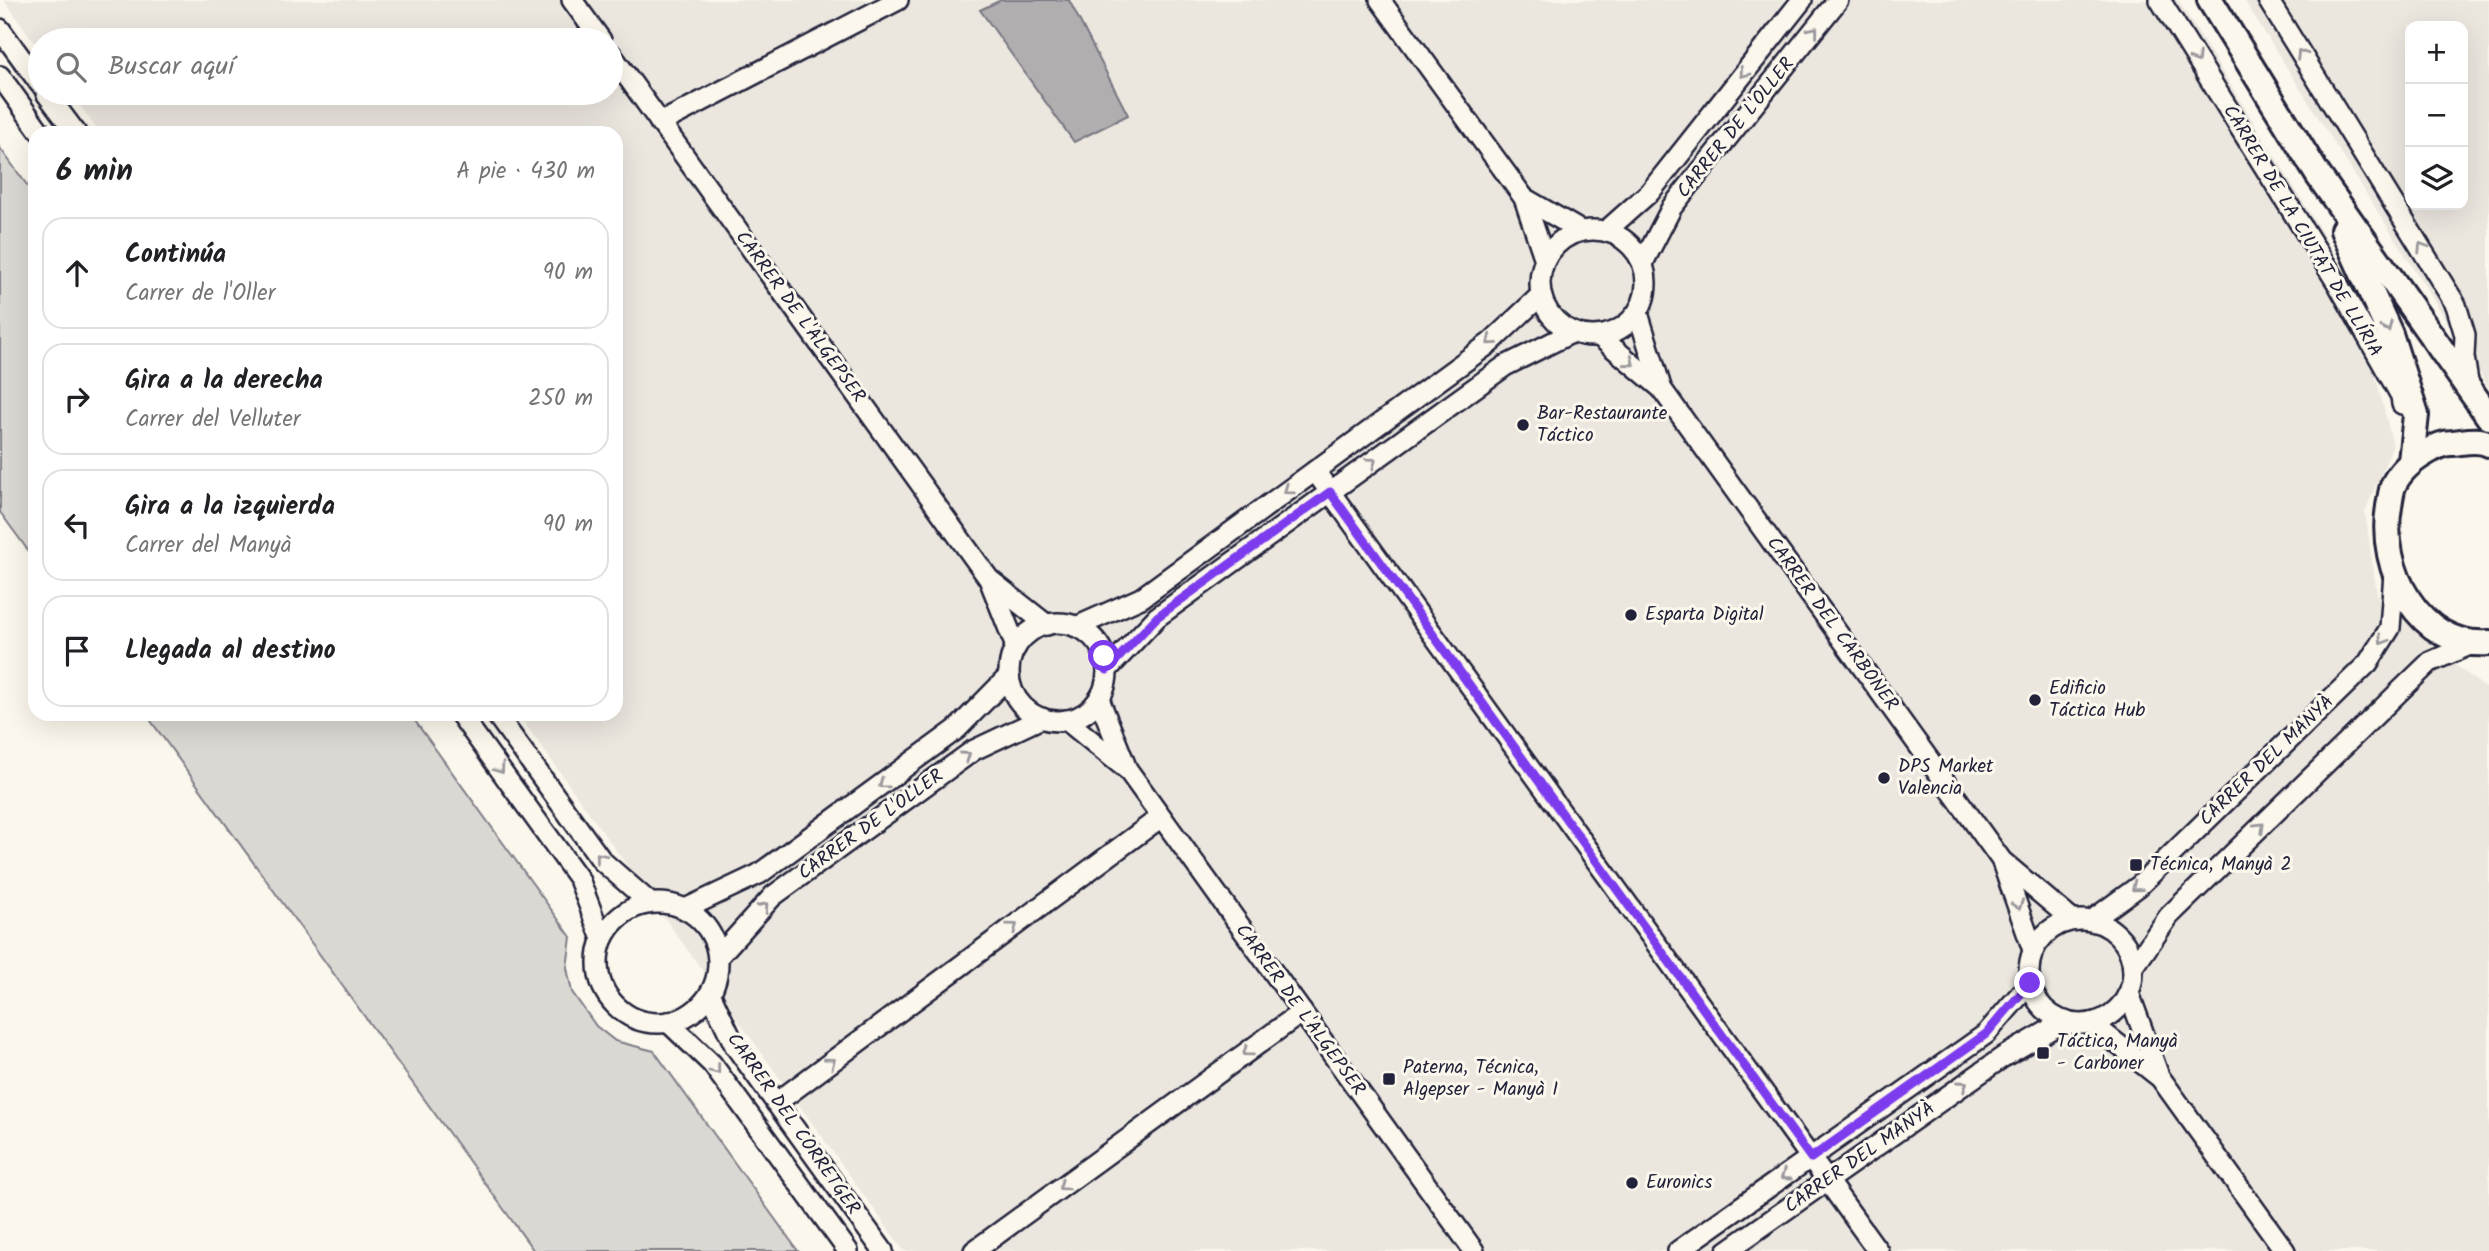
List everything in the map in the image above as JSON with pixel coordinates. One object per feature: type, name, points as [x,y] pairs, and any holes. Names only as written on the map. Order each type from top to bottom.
[{"type":"street","points":[[572,0],[592,28]]},
{"type":"street","points":[[660,123],[898,0]]},
{"type":"street","points":[[1380,0],[1524,198],[1545,260]]},
{"type":"street","name":"CARRER DE L'OLLER","points":[[1606,231],[1650,192],[1802,0]]},
{"type":"street","name":"CARRER DE L'OLLER","points":[[1643,263],[1672,207],[1839,0]]},
{"type":"street","name":"CARRER DE LA CIUTAT DE LLÍRIA","points":[[2160,0],[2339,285],[2401,396],[2407,436],[2406,467]]},
{"type":"street","name":"CARRER DE LA CIUTAT DE LLÍRIA","points":[[2210,0],[2318,176],[2489,417]]},
{"type":"street","name":"CARRER DE LA CIUTAT DE LLÍRIA","points":[[2268,0],[2456,305],[2465,335],[2464,357],[2470,393]]},
{"type":"street","points":[[0,29],[28,68]]},
{"type":"street","name":"CARRER DE L'ALGEPSER","points":[[623,71],[989,579]]},
{"type":"street","points":[[0,76],[36,126]]},
{"type":"street","points":[[55,105],[71,126]]},
{"type":"street","name":"CARRER DE LA CIUTAT DE LLÍRIA","points":[[2318,176],[2390,334],[2416,415],[2406,467],[2393,486],[2386,526],[2394,573],[2416,613],[2439,633],[2483,644]]},
{"type":"street","points":[[1524,198],[1581,231]]},
{"type":"street","points":[[1581,231],[1606,231],[1622,238],[1634,248],[1643,263],[1647,280],[1645,297],[1638,313],[1627,325],[1599,336],[1585,336],[1558,323],[1547,310],[1541,295],[1540,277],[1545,260],[1554,247],[1566,237],[1581,231]]},
{"type":"street","points":[[1076,627],[1141,598],[1489,343],[1541,295]]},
{"type":"street","name":"CARRER DEL CARBONER","points":[[1638,313],[1661,388]]},
{"type":"street","points":[[1107,670],[1157,617],[1505,366],[1573,332]]},
{"type":"street","name":"CARRER DEL CARBONER","points":[[1599,336],[1661,388],[2002,860],[2034,950]]},
{"type":"street","points":[[2406,467],[2444,443],[2482,440],[2489,443]]},
{"type":"street","points":[[1315,471],[1878,1251]]},
{"type":"street","name":"CARRER DEL MANYÀ","points":[[2082,920],[2139,886],[2368,663],[2390,628],[2394,573]]},
{"type":"street","points":[[989,579],[1047,625]]},
{"type":"street","points":[[989,579],[1016,647]]},
{"type":"street","points":[[1062,623],[1076,627],[1098,644],[1104,656],[1107,670],[1105,685],[1099,699],[1079,716],[1066,720],[1042,718],[1029,712],[1012,690],[1010,661],[1016,647],[1034,629],[1062,623]]},
{"type":"street","points":[[2133,968],[2169,916],[2406,684],[2430,662],[2483,644]]},
{"type":"street","name":"CARRER DE L'OLLER","points":[[685,909],[759,874],[957,730],[1009,676]]},
{"type":"street","points":[[1099,699],[1126,769]]},
{"type":"street","name":"CARRER DE L'OLLER","points":[[718,957],[774,896],[974,750],[1042,718]]},
{"type":"street","points":[[1066,720],[1126,769]]},
{"type":"street","points":[[465,721],[579,879],[602,939]]},
{"type":"street","points":[[501,721],[602,861],[650,903]]},
{"type":"street","name":"CARRER DE L'ALGEPSER","points":[[1126,769],[1474,1251]]},
{"type":"street","points":[[776,1103],[1161,817]]},
{"type":"street","name":"CARRER DEL CARBONER","points":[[2002,860],[2082,920]]},
{"type":"street","points":[[650,903],[685,909],[701,921],[713,938],[718,957],[717,975],[710,993],[699,1007],[668,1022],[652,1022],[622,1011],[611,1000],[598,971],[602,939],[610,926],[621,915],[650,903]]},
{"type":"street","points":[[2082,920],[2107,926],[2120,937],[2129,951],[2133,968],[2129,993],[2120,1007],[2091,1023],[2077,1024],[2049,1013],[2037,999],[2030,983],[2029,966],[2034,950],[2043,936],[2056,926],[2082,920]]},
{"type":"street","name":"CARRER DEL MANYÀ","points":[[1678,1251],[1986,1034],[2030,983]]},
{"type":"street","name":"CARRER DEL CORRETGER","points":[[710,993],[735,1046],[883,1251]]},
{"type":"street","points":[[2129,993],[2159,1076],[2286,1251]]},
{"type":"street","points":[[974,1251],[1302,1012]]},
{"type":"street","name":"CARRER DEL MANYÀ","points":[[1727,1251],[2003,1057],[2065,1021]]},
{"type":"street","name":"CARRER DEL CORRETGER","points":[[668,1022],[712,1063],[848,1251]]},
{"type":"street","points":[[2091,1023],[2159,1076]]},
{"type":"shaded area","points":[[4,0],[2178,0],[2323,234],[2355,294],[2393,445],[2365,512],[2377,594],[2445,657],[2489,691],[2489,1251],[904,1251],[523,721],[623,721],[623,126],[95,126],[80,105],[623,105],[623,28],[28,28],[28,33]]},
{"type":"shaded area","points":[[1001,0],[1069,0],[1128,115],[1074,142],[980,10]]},
{"type":"shaded area","points":[[2244,0],[2489,0],[2489,388]]},
{"type":"shaded area","points":[[0,148],[28,186],[28,550],[0,512]]},
{"type":"shaded area","points":[[151,721],[415,721],[571,937],[567,968],[572,992],[596,1026],[615,1041],[654,1051],[798,1251],[534,1251]]},
{"type":"place","name":"Bar-Restaurante Táctico","points":[[1523,425]]},
{"type":"place","name":"Esparta Digital","points":[[1631,615]]},
{"type":"place","name":"Edificio Táctica Hub","points":[[2035,700]]},
{"type":"place","name":"DPS Market Valencia","points":[[1884,778]]},
{"type":"place","name":"Técnica, Manyà 2","points":[[2136,865]]},
{"type":"place","name":"Táctica, Manyà - Carboner","points":[[2043,1053]]},
{"type":"place","name":"Paterna, Técnica, Algepser - Manyà I","points":[[1389,1079]]},
{"type":"place","name":"Euronics","points":[[1632,1183]]},
{"type":"route","points":[[1104,656],[1107,670],[1157,617],[1330,492],[1811,1158],[1986,1034],[2030,983]]}]
